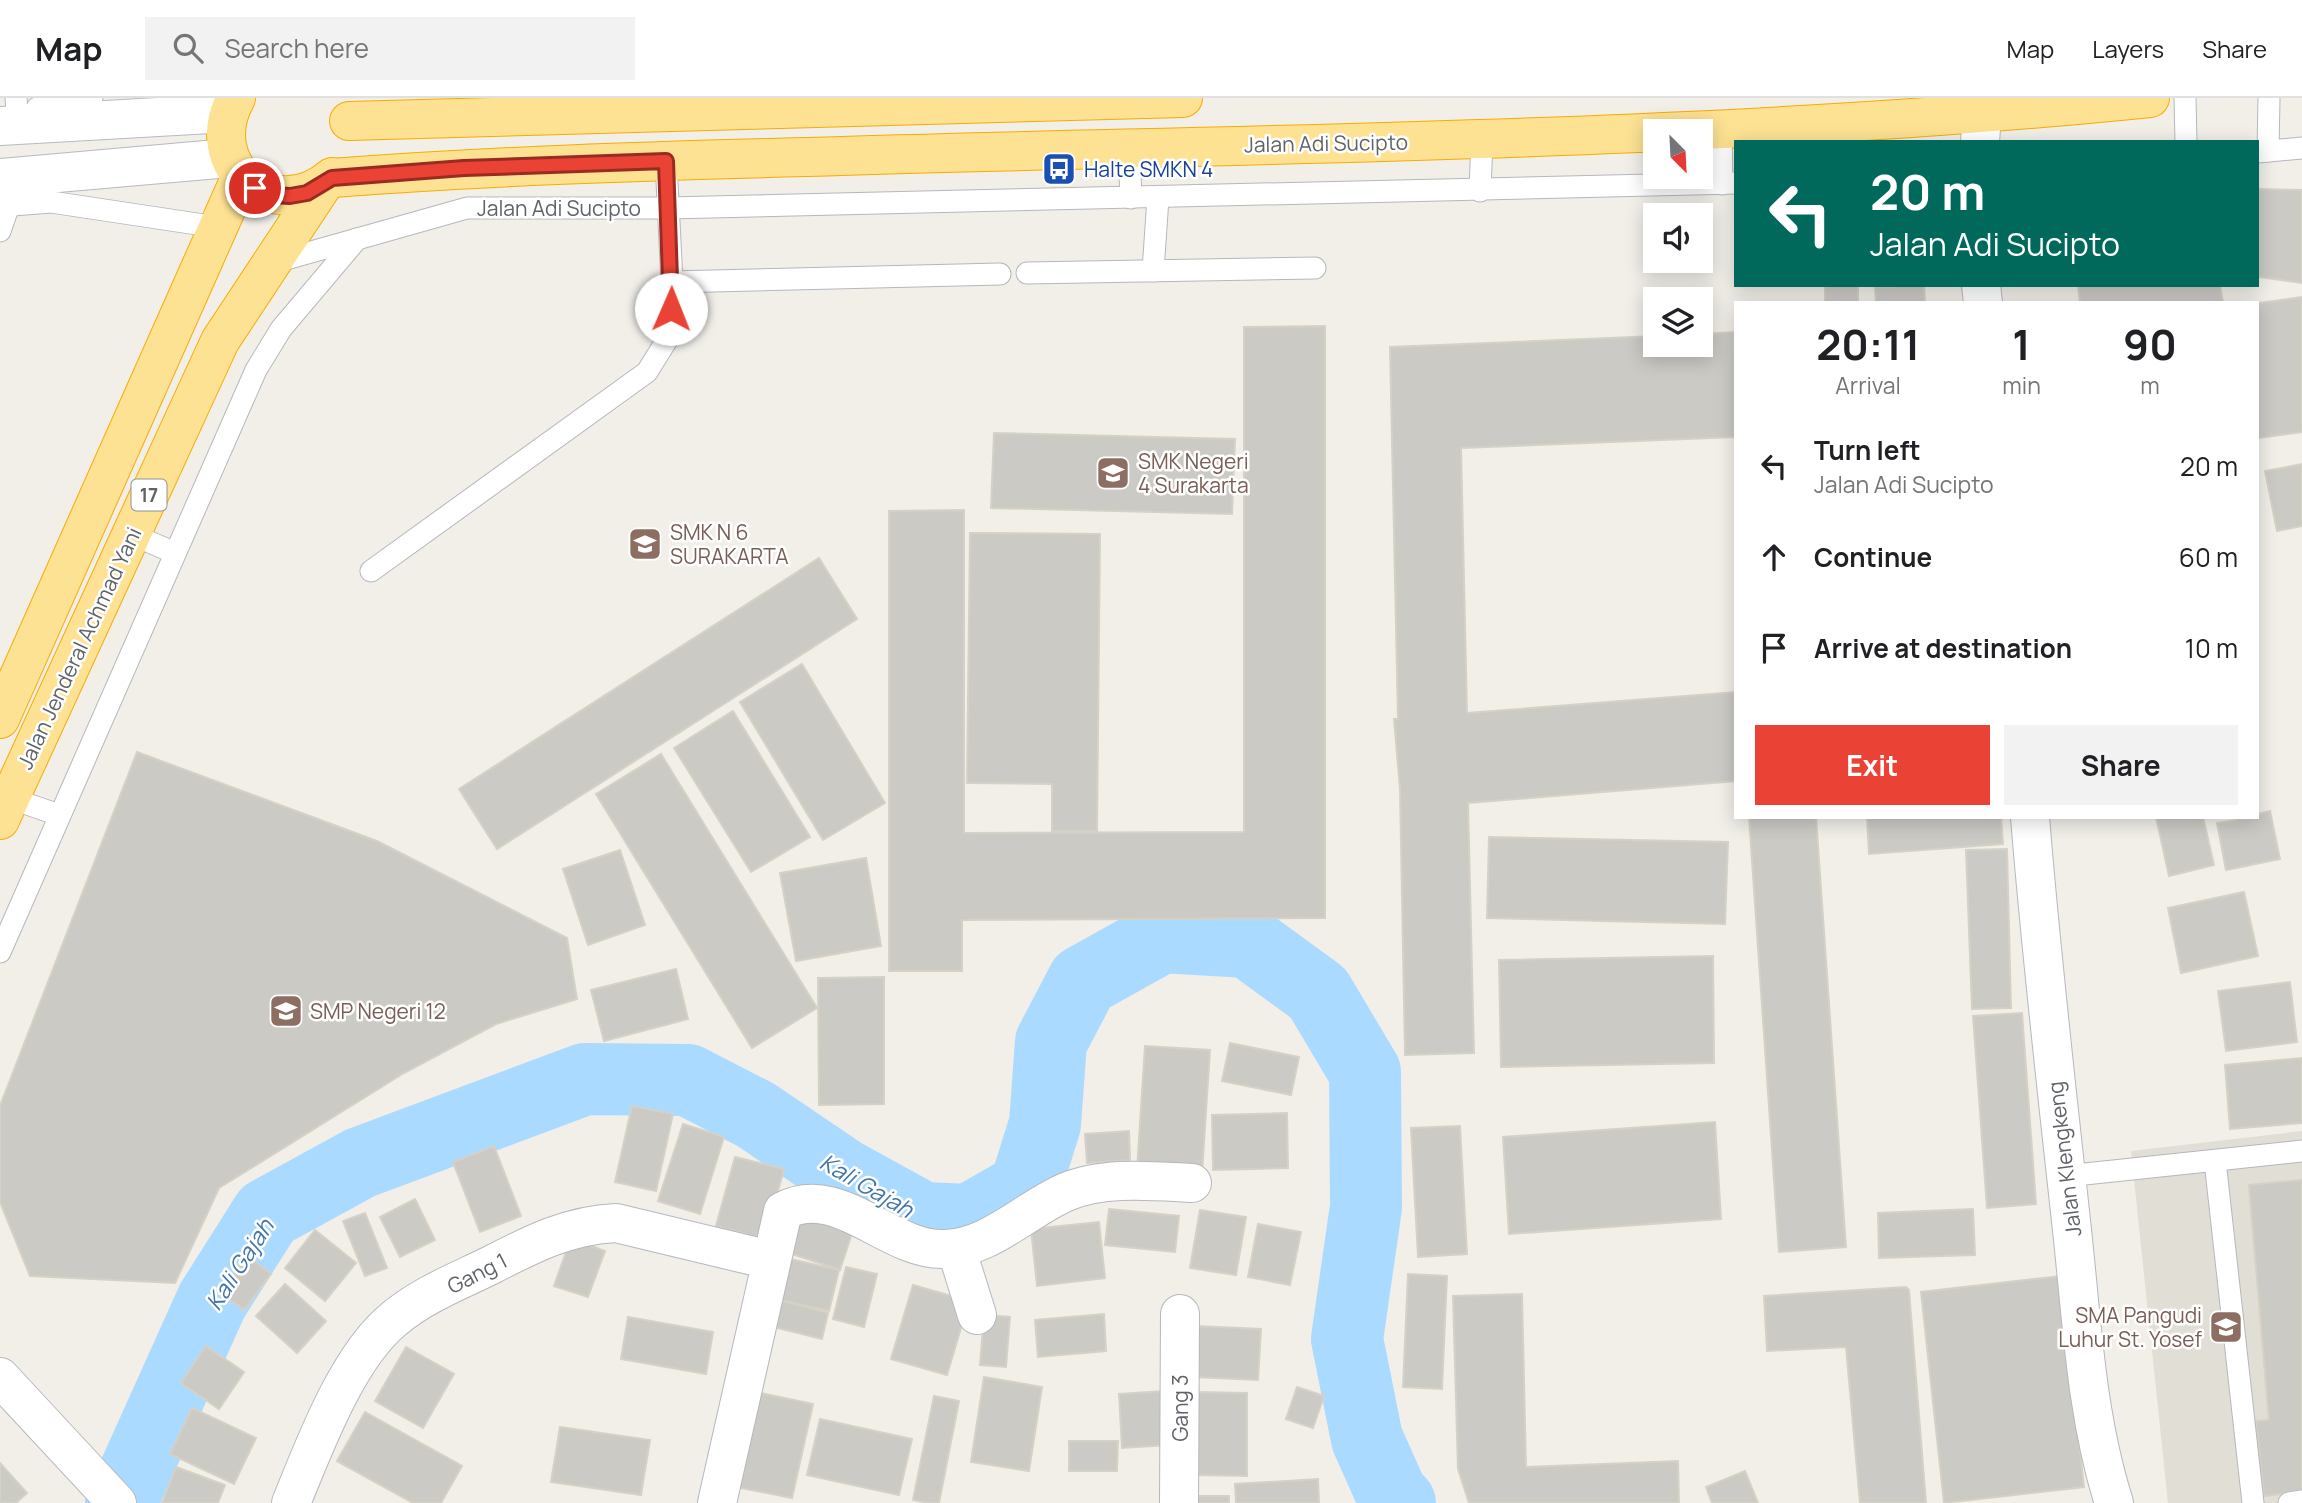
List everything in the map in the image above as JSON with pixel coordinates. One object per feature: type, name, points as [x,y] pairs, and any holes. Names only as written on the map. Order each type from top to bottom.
[{"type":"highway","points":[[345,107],[592,107],[1183,98]]},
{"type":"highway","name":"Jalan Adi Sucipto","points":[[235,167],[255,188],[272,195],[307,193],[328,181],[464,168],[975,151],[1482,139],[1720,113],[1982,118],[2150,98]]},
{"type":"highway","points":[[1127,99],[1129,148]]},
{"type":"highway","points":[[972,102],[975,151]]},
{"type":"highway","name":"17","points":[[232,106],[225,143],[235,167]]},
{"type":"highway","name":"17","points":[[328,181],[348,151],[345,107]]},
{"type":"highway","name":"Jalan Jenderal Achmad Yani","points":[[0,719],[217,227],[235,167]]},
{"type":"highway","name":"Jalan Jenderal Achmad Yani","points":[[5,809],[220,341],[328,181]]},
{"type":"street","points":[[8,112],[232,106]]},
{"type":"street","points":[[3,196],[235,167]]},
{"type":"street","name":"Jalan Klengkeng","points":[[2030,819],[2042,977],[2096,1434],[2114,1501]]},
{"type":"street","points":[[717,1503],[783,1211],[799,1202],[831,1206],[898,1237],[933,1249],[956,1248],[1007,1227],[1066,1192],[1089,1185],[1125,1182],[1192,1183]]},
{"type":"street","name":"Gang 1","points":[[290,1503],[341,1387],[385,1327],[410,1306],[564,1231],[590,1224],[616,1223],[770,1260]]},
{"type":"street","points":[[956,1248],[977,1315]]},
{"type":"street","name":"Gang 3","points":[[1179,1503],[1180,1314]]},
{"type":"street","points":[[0,1377],[110,1497]]},
{"type":"lane","points":[[8,112],[92,98]]},
{"type":"lane","points":[[2185,98],[2186,140]]},
{"type":"lane","points":[[2269,98],[2263,152],[2302,148]]},
{"type":"lane","points":[[1720,113],[1729,184]]},
{"type":"lane","points":[[1480,191],[1482,139]]},
{"type":"lane","points":[[1129,148],[1131,198]]},
{"type":"lane","points":[[372,571],[647,372],[670,335],[672,282],[666,161]]},
{"type":"lane","name":"Jalan Adi Sucipto","points":[[272,263],[467,208],[668,208],[1729,184]]},
{"type":"lane","points":[[0,231],[3,196],[217,227]]},
{"type":"lane","points":[[1153,271],[1158,198]]},
{"type":"lane","points":[[0,951],[256,370],[281,330],[357,239]]},
{"type":"lane","points":[[1027,273],[1315,268]]},
{"type":"lane","points":[[672,282],[1000,274]]},
{"type":"lane","points":[[131,534],[175,553]]},
{"type":"lane","points":[[5,809],[59,815]]},
{"type":"lane","points":[[2066,1176],[2302,1151]]},
{"type":"lane","points":[[2215,1161],[2253,1503]]},
{"type":"lane","points":[[2289,1503],[2302,1502]]},
{"type":"shaded area","name":"SMA Pangudi Luhur St. Yosef","points":[[2302,1131],[2302,1503],[2168,1503],[2131,1151]]},
{"type":"building","points":[[2259,189],[2302,190],[2302,283],[2259,277]]},
{"type":"building","points":[[1825,287],[1858,287],[1858,301],[1825,301]]},
{"type":"building","points":[[1875,287],[1924,287],[1925,301],[1876,301]]},
{"type":"building","points":[[2078,287],[2220,287],[2223,301],[2080,301]]},
{"type":"building","points":[[2302,297],[2302,432],[2259,438],[2259,303]]},
{"type":"building","points":[[1325,326],[1325,918],[962,920],[962,971],[889,971],[889,511],[964,510],[964,833],[1244,832],[1244,327]]},
{"type":"building","points":[[1734,332],[1734,437],[1461,448],[1467,713],[1734,692],[1734,781],[1468,803],[1474,1053],[1405,1055],[1400,789],[1394,719],[1398,719],[1390,347],[1643,337],[1643,357],[1713,357],[1713,333]]},
{"type":"building","name":"SMK Negeri 4 Surakarta","points":[[994,433],[1235,439],[1232,514],[991,508]]},
{"type":"building","points":[[2302,464],[2302,526],[2277,531],[2265,471]]},
{"type":"building","points":[[970,533],[1100,534],[1097,831],[1052,831],[1052,784],[967,783]]},
{"type":"building","points":[[819,558],[857,619],[497,849],[459,789]]},
{"type":"building","points":[[802,664],[885,803],[823,840],[740,702]]},
{"type":"building","points":[[733,711],[810,837],[751,872],[674,748]]},
{"type":"building","name":"SMP Negeri 12","points":[[137,752],[377,841],[567,938],[577,999],[496,1024],[404,1073],[219,1188],[175,1283],[30,1276],[0,1202],[0,1106]]},
{"type":"building","points":[[661,754],[817,1008],[752,1048],[596,794]]},
{"type":"building","points":[[2270,811],[2280,859],[2226,870],[2217,823],[2259,819],[2259,814]]},
{"type":"building","points":[[1749,819],[1816,819],[1846,1247],[1779,1252]]},
{"type":"building","points":[[1867,819],[2001,819],[2003,844],[1869,854]]},
{"type":"building","points":[[2156,819],[2203,819],[2214,865],[2169,876]]},
{"type":"building","points":[[1489,837],[1728,842],[1725,924],[1487,918]]},
{"type":"building","points":[[2007,849],[2011,1008],[1972,1009],[1966,850]]},
{"type":"building","points":[[620,850],[645,925],[588,945],[563,869]]},
{"type":"building","points":[[866,858],[881,946],[796,961],[780,873]]},
{"type":"building","points":[[2244,892],[2258,956],[2181,973],[2168,908]]},
{"type":"building","points":[[1713,956],[1714,1063],[1501,1067],[1499,960]]},
{"type":"building","points":[[676,969],[688,1019],[604,1041],[591,990]]},
{"type":"building","points":[[884,977],[884,1104],[819,1105],[818,978]]},
{"type":"building","points":[[2290,982],[2297,1042],[2226,1051],[2218,991]]},
{"type":"building","points":[[2022,1013],[2036,1204],[1987,1208],[1973,1016]]},
{"type":"building","points":[[1230,1043],[1299,1057],[1291,1095],[1222,1081]]},
{"type":"building","points":[[1145,1046],[1210,1050],[1202,1174],[1137,1170]]},
{"type":"building","points":[[2302,1058],[2302,1123],[2230,1129],[2225,1065]]},
{"type":"building","points":[[632,1106],[673,1114],[656,1191],[615,1182]]},
{"type":"building","points":[[1287,1113],[1288,1168],[1213,1170],[1212,1115]]},
{"type":"building","points":[[1715,1122],[1721,1219],[1509,1234],[1503,1137]]},
{"type":"building","points":[[683,1124],[724,1137],[700,1214],[658,1201]]},
{"type":"building","points":[[1460,1126],[1467,1254],[1418,1257],[1411,1128]]},
{"type":"building","points":[[1129,1131],[1130,1160],[1087,1163],[1085,1134]]},
{"type":"building","points":[[494,1146],[521,1216],[480,1232],[453,1162]]},
{"type":"building","points":[[735,1157],[784,1169],[765,1239],[716,1226]]},
{"type":"building","points":[[2302,1180],[2302,1491],[2264,1496],[2256,1421],[2269,1420],[2249,1185]]},
{"type":"building","points":[[415,1199],[435,1240],[400,1257],[380,1217]]},
{"type":"building","points":[[801,1207],[855,1224],[840,1270],[786,1252]]},
{"type":"building","points":[[1109,1209],[1179,1216],[1175,1252],[1105,1245]]},
{"type":"building","points":[[1973,1209],[1975,1255],[1879,1258],[1878,1213]]},
{"type":"building","points":[[1200,1210],[1246,1217],[1236,1275],[1190,1268]]},
{"type":"building","points":[[365,1213],[387,1268],[365,1276],[343,1221]]},
{"type":"building","points":[[1099,1222],[1105,1278],[1037,1286],[1031,1229]]},
{"type":"building","points":[[1258,1224],[1301,1232],[1290,1285],[1248,1277]]},
{"type":"building","points":[[315,1230],[356,1263],[325,1301],[285,1268]]},
{"type":"building","points":[[571,1238],[605,1251],[588,1297],[554,1286]]},
{"type":"building","points":[[247,1255],[271,1274],[244,1310],[220,1292]]},
{"type":"building","points":[[786,1258],[839,1270],[829,1311],[776,1299]]},
{"type":"building","points":[[846,1267],[877,1274],[864,1327],[833,1319]]},
{"type":"building","points":[[1408,1274],[1447,1276],[1442,1389],[1403,1387]]},
{"type":"building","points":[[2061,1276],[2084,1487],[1944,1503],[1921,1292]]},
{"type":"building","points":[[285,1284],[326,1321],[297,1353],[256,1316]]},
{"type":"building","points":[[913,1285],[969,1301],[947,1375],[891,1359]]},
{"type":"building","points":[[1906,1287],[1909,1290],[1926,1503],[1860,1503],[1846,1347],[1767,1351],[1764,1296]]},
{"type":"building","points":[[1522,1294],[1526,1467],[1678,1461],[1679,1503],[1469,1503],[1458,1469],[1453,1296]]},
{"type":"building","points":[[776,1299],[828,1313],[822,1339],[770,1326]]},
{"type":"building","points":[[1104,1314],[1106,1351],[1038,1357],[1035,1320]]},
{"type":"building","points":[[984,1315],[1010,1317],[1006,1367],[980,1365]]},
{"type":"building","points":[[628,1317],[713,1332],[706,1374],[621,1359]]},
{"type":"building","points":[[1196,1326],[1261,1329],[1258,1380],[1194,1377]]},
{"type":"building","points":[[206,1346],[244,1372],[219,1409],[181,1383]]},
{"type":"building","points":[[406,1347],[454,1374],[423,1428],[375,1401]]},
{"type":"building","points":[[984,1377],[1042,1387],[1029,1471],[971,1462]]},
{"type":"building","points":[[1297,1387],[1324,1396],[1313,1428],[1286,1419]]},
{"type":"building","points":[[751,1391],[813,1404],[792,1498],[731,1486]]},
{"type":"building","points":[[1164,1391],[1168,1445],[1122,1448],[1119,1394]]},
{"type":"building","points":[[1196,1392],[1247,1393],[1247,1476],[1194,1475]]},
{"type":"building","points":[[934,1396],[959,1401],[939,1503],[928,1503],[913,1500]]},
{"type":"building","points":[[192,1408],[256,1438],[234,1484],[170,1454]]},
{"type":"building","points":[[365,1412],[462,1466],[441,1503],[413,1503],[337,1461]]},
{"type":"building","points":[[820,1419],[912,1439],[899,1495],[807,1475]]},
{"type":"building","points":[[560,1427],[650,1440],[641,1495],[551,1482]]},
{"type":"building","points":[[1069,1441],[1118,1441],[1117,1471],[1069,1471]]},
{"type":"building","points":[[0,1463],[27,1493],[16,1503],[0,1503]]},
{"type":"building","points":[[176,1467],[225,1485],[218,1503],[162,1503]]},
{"type":"building","points":[[1745,1471],[1758,1503],[1712,1503],[1706,1487]]},
{"type":"building","points":[[1318,1479],[1319,1503],[1236,1503],[1235,1484]]},
{"type":"building","points":[[1182,1496],[1229,1496],[1229,1503],[1182,1503]]},
{"type":"waterway","name":"Kali Gajah","points":[[121,1503],[212,1301],[267,1214],[360,1163],[585,1079],[688,1080],[756,1115],[843,1174],[923,1218],[969,1220],[1025,1188],[1045,1124],[1051,1042],[1083,981],[1162,937],[1248,942],[1318,993],[1365,1072],[1366,1207],[1347,1339],[1367,1439],[1392,1495],[1400,1503]]},
{"type":"place","name":"Halte SMKN 4","points":[[1059,169]]},
{"type":"place","name":"SMK Negeri 4 Surakarta","points":[[1113,473]]},
{"type":"place","name":"SMK N 6 SURAKARTA","points":[[645,544]]},
{"type":"place","name":"SMP Negeri 12","points":[[286,1011]]},
{"type":"place","name":"SMA Pangudi Luhur St. Yosef","points":[[2226,1327]]},
{"type":"route","points":[[255,188],[272,195],[290,196],[307,193],[332,178],[464,168],[666,161],[671,309]]}]
